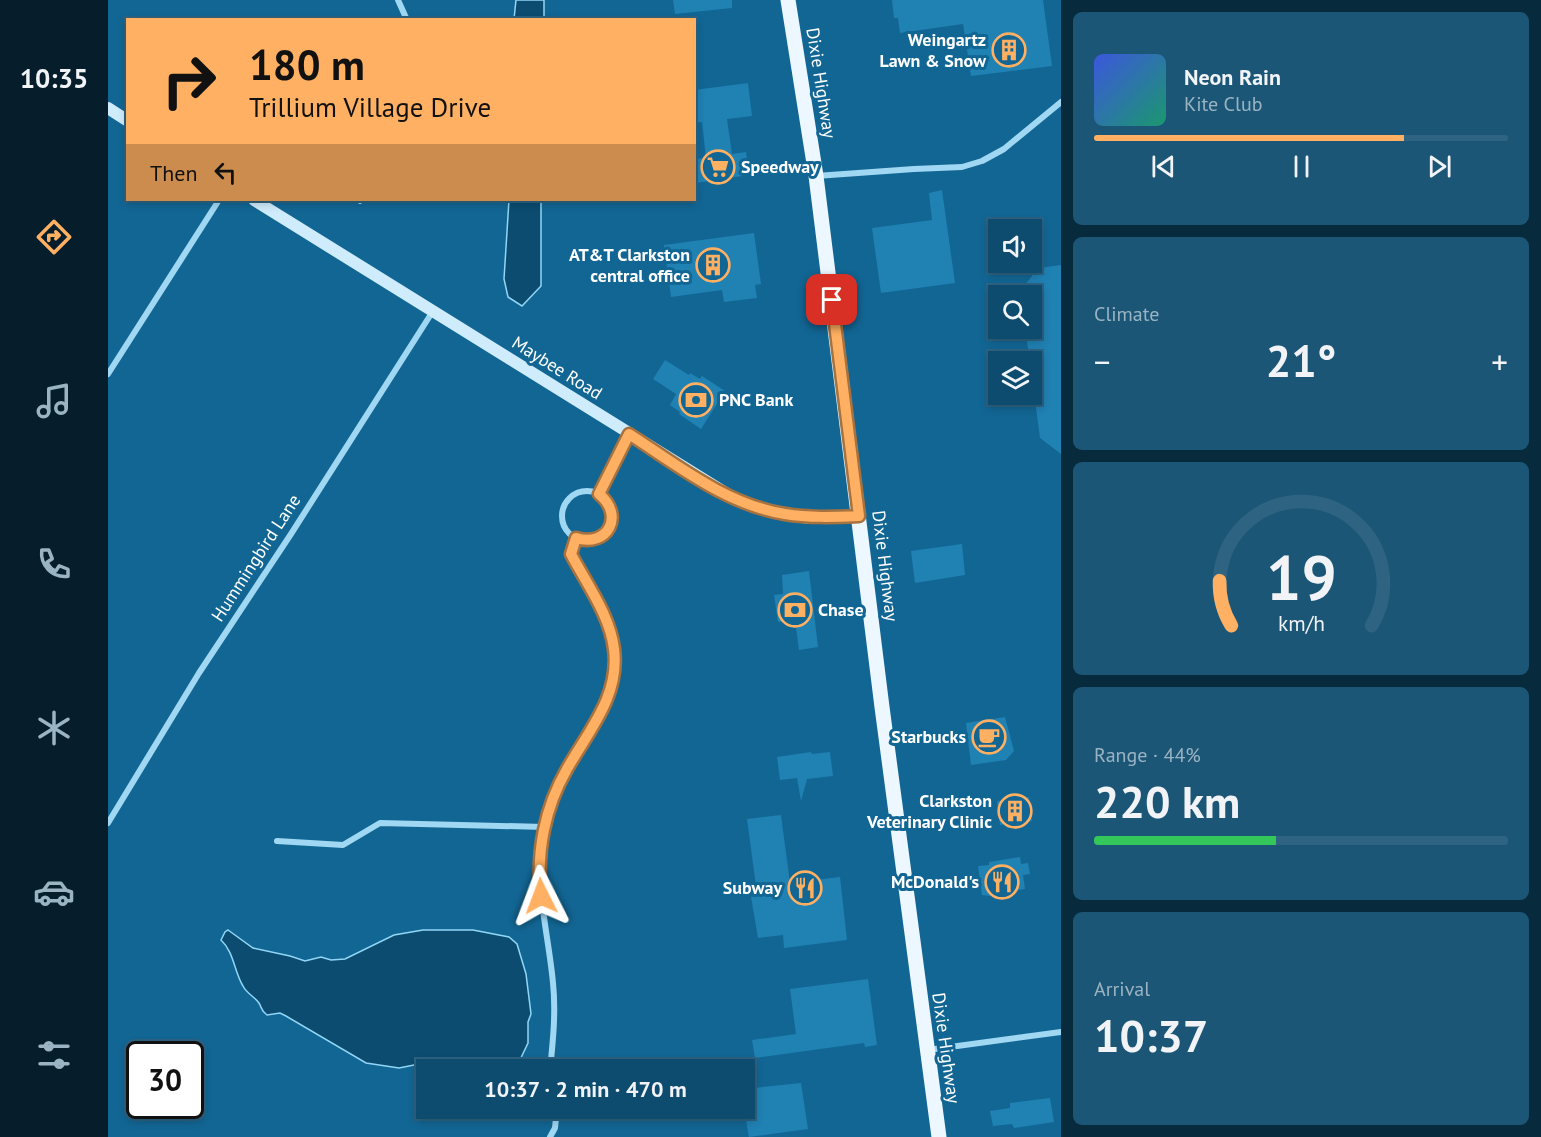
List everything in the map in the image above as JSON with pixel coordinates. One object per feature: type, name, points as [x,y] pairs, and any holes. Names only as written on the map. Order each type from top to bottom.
[{"type":"main road","name":"Dixie Highway","points":[[788,0],[816,176],[926,1050],[939,1137]]},
{"type":"main road","points":[[108,108],[126,120]]},
{"type":"main road","name":"Maybee Road","points":[[256,201],[737,500],[782,514],[810,518],[859,516]]},
{"type":"street","points":[[398,0],[406,18]]},
{"type":"street","points":[[816,176],[962,167],[982,161],[1004,149],[1061,102]]},
{"type":"street","points":[[108,374],[218,201]]},
{"type":"street","name":"Hummingbird Lane","points":[[108,823],[199,673],[291,534],[433,311]]},
{"type":"street","points":[[599,494],[629,434]]},
{"type":"street","points":[[589,491],[599,494],[611,508],[612,518],[609,527],[595,540],[585,541],[576,538],[568,532],[563,523],[562,513],[565,504],[571,496],[579,492],[589,491]]},
{"type":"street","points":[[551,1059],[554,1033],[553,983],[539,875],[544,827],[549,809],[566,770],[607,702],[613,676],[614,648],[604,617],[571,554],[576,538]]},
{"type":"street","points":[[277,841],[343,845],[380,823],[544,827]]},
{"type":"street","points":[[926,1050],[1061,1032]]},
{"type":"street","points":[[550,1137],[555,1128],[556,1119]]},
{"type":"water","points":[[516,0],[544,0],[544,18],[514,18]]},
{"type":"water","points":[[509,201],[541,201],[541,286],[522,306],[508,297],[504,279]]},
{"type":"water","points":[[228,930],[253,948],[305,961],[321,957],[331,960],[345,959],[394,935],[423,930],[473,930],[509,937],[517,944],[526,974],[531,1014],[528,1022],[528,1043],[520,1059],[416,1059],[416,1065],[399,1068],[366,1063],[280,1013],[265,1014],[240,980],[229,950],[221,940]]},
{"type":"building","points":[[673,0],[732,0],[732,8],[675,14]]},
{"type":"building","name":"Weingartz Lawn & Snow","points":[[892,0],[1043,0],[1052,66],[971,76],[963,24],[900,33],[898,18],[894,18]]},
{"type":"building","points":[[748,83],[752,116],[727,119],[732,154],[746,152],[749,175],[696,183],[696,159],[706,158],[702,122],[696,123],[696,90]]},
{"type":"building","points":[[942,190],[955,283],[881,293],[872,228],[932,220],[929,193]]},
{"type":"building","name":"AT&T Clarkston central office","points":[[754,233],[761,284],[755,285],[757,298],[724,302],[722,290],[671,297],[664,245]]},
{"type":"building","points":[[1061,265],[1061,454],[1040,438],[1036,405],[1042,405],[1042,351],[1028,351],[1027,339],[1042,339],[1042,285],[1025,285],[1032,276],[1032,273],[1042,273],[1042,268]]},
{"type":"building","name":"PNC Bank","points":[[665,360],[689,375],[690,373],[700,379],[702,376],[725,391],[701,429],[670,405],[676,394],[653,379]]},
{"type":"building","points":[[962,544],[965,575],[915,583],[911,551]]},
{"type":"building","name":"Chase","points":[[809,571],[818,647],[799,650],[795,620],[778,622],[774,595],[783,594],[782,575]]},
{"type":"building","name":"Starbucks","points":[[1005,717],[1014,751],[1006,760],[971,765],[966,723]]},
{"type":"building","points":[[811,752],[812,754],[830,752],[833,776],[807,779],[801,801],[797,778],[780,780],[777,757]]},
{"type":"building","name":"Clarkston Veterinary Clinic","points":[[1029,797],[1032,821],[1000,825],[997,801]]},
{"type":"building","points":[[781,815],[790,883],[840,877],[847,940],[784,948],[783,935],[758,938],[751,897],[755,896],[754,887],[756,886],[747,819]]},
{"type":"building","name":"McDonald's","points":[[1020,857],[1021,864],[1028,863],[1030,874],[1023,875],[1025,889],[991,894],[991,896],[982,895],[978,866]]},
{"type":"building","points":[[868,979],[877,1045],[865,1047],[864,1043],[755,1058],[752,1040],[796,1034],[790,989]]},
{"type":"building","points":[[801,1083],[808,1129],[749,1137],[746,1119],[755,1119],[755,1088]]},
{"type":"building","points":[[1050,1098],[1054,1122],[1014,1128],[1012,1124],[993,1126],[990,1111],[1010,1108],[1010,1103]]},
{"type":"place","name":"Weingartz Lawn & Snow","points":[[1009,50]]},
{"type":"place","name":"Speedway","points":[[718,167]]},
{"type":"place","name":"AT&T Clarkston central office","points":[[713,265]]},
{"type":"place","name":"PNC Bank","points":[[696,400]]},
{"type":"place","name":"Chase","points":[[795,610]]},
{"type":"place","name":"Starbucks","points":[[989,737]]},
{"type":"place","name":"Clarkston Veterinary Clinic","points":[[1015,811]]},
{"type":"place","name":"McDonald's","points":[[1002,882]]},
{"type":"place","name":"Subway","points":[[805,888]]},
{"type":"route","points":[[541,896],[539,875],[542,838],[549,809],[566,770],[607,702],[613,676],[614,648],[604,617],[571,554],[576,538],[585,541],[595,540],[609,527],[612,518],[611,508],[599,494],[629,434],[715,489],[737,500],[782,514],[810,518],[859,516],[832,300]]}]
